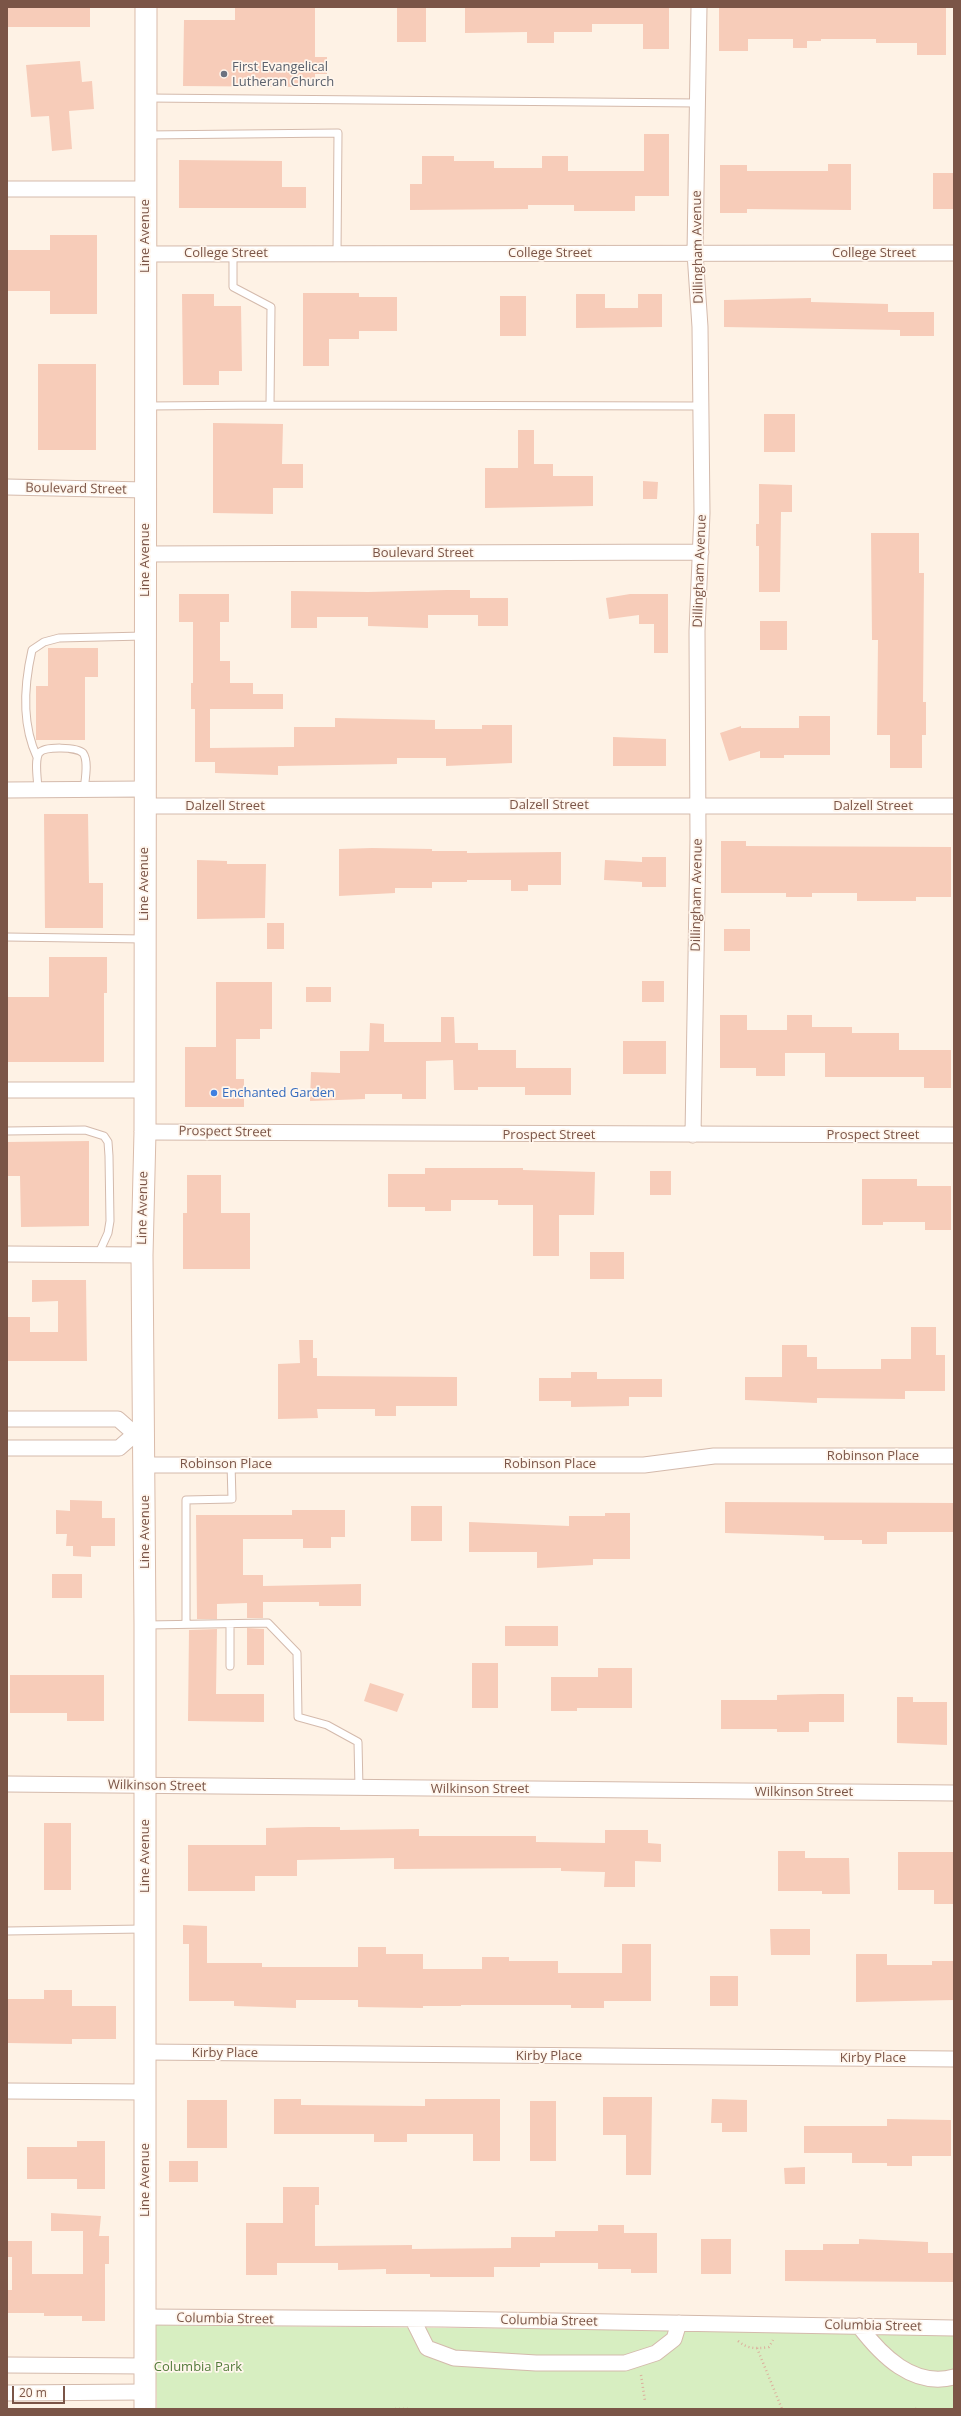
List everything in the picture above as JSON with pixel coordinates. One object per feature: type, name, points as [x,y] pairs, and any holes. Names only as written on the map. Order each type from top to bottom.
[{"type":"main road","name":"Line Avenue","points":[[145,2400],[145,1465],[140,1434],[145,1132],[144,798],[146,7]]},
{"type":"street","name":"Dillingham Avenue","points":[[693,1136],[697,806],[697,631],[701,552],[700,327],[695,252],[699,7]]},
{"type":"street","points":[[7,189],[145,189]]},
{"type":"street","name":"College Street","points":[[145,254],[695,252],[954,253]]},
{"type":"street","name":"Boulevard Street","points":[[7,488],[145,490]]},
{"type":"street","name":"Boulevard Street","points":[[145,554],[701,552]]},
{"type":"street","name":"Dalzell Street","points":[[7,790],[84,790],[144,798],[697,806],[954,806]]},
{"type":"street","points":[[7,1090],[144,1090]]},
{"type":"street","name":"Prospect Street","points":[[145,1132],[693,1136],[954,1136]]},
{"type":"street","points":[[7,1254],[142,1255]]},
{"type":"street","points":[[7,1418],[118,1418],[140,1434],[119,1448],[7,1448]]},
{"type":"street","name":"Robinson Place","points":[[145,1465],[644,1465],[714,1456],[954,1456]]},
{"type":"street","name":"Wilkinson Street","points":[[7,1784],[954,1793]]},
{"type":"street","name":"Kirby Place","points":[[145,2052],[954,2059]]},
{"type":"street","points":[[7,2091],[145,2092]]},
{"type":"street","name":"Columbia Street","points":[[145,2317],[679,2323],[954,2328]]},
{"type":"street","points":[[413,2320],[427,2348],[454,2358],[536,2363],[625,2363],[656,2353],[674,2339],[679,2323]]},
{"type":"street","points":[[858,2326],[885,2358],[904,2369],[922,2378],[954,2377]]},
{"type":"street","points":[[7,2365],[145,2366]]},
{"type":"street","points":[[7,2393],[145,2400]]},
{"type":"lane","points":[[145,98],[698,103]]},
{"type":"lane","points":[[145,135],[338,133],[337,253]]},
{"type":"lane","points":[[233,253],[233,287],[271,307],[270,405]]},
{"type":"lane","points":[[145,406],[701,406]]},
{"type":"lane","points":[[38,790],[37,757],[30,742],[26,724],[28,677],[32,650],[44,642],[59,638],[145,636]]},
{"type":"lane","points":[[37,757],[40,752],[48,748],[77,749],[83,754],[86,762],[84,790]]},
{"type":"lane","points":[[7,937],[144,939]]},
{"type":"lane","points":[[7,1131],[85,1130],[104,1136],[108,1142],[109,1156],[110,1221],[108,1233],[98,1255]]},
{"type":"lane","points":[[186,1624],[186,1500],[232,1499],[231,1464]]},
{"type":"lane","points":[[145,1625],[268,1623],[297,1654],[298,1717],[327,1725],[358,1742],[358,1788]]},
{"type":"lane","points":[[230,1624],[230,1666]]},
{"type":"lane","points":[[7,1931],[145,1929]]},
{"type":"path","points":[[757,2348],[782,2409]]},
{"type":"path","points":[[639,2359],[645,2401]]},
{"type":"path","points":[[395,2409],[409,2409]]},
{"type":"green space","name":"Columbia Park","points":[[155,2325],[954,2333],[954,2409],[157,2409]]},
{"type":"building","points":[[7,7],[90,7],[90,27],[7,27]]},
{"type":"building","points":[[235,7],[315,7],[315,57],[327,57],[327,74],[315,74],[315,87],[183,86],[184,20],[235,20]]},
{"type":"building","points":[[397,7],[426,7],[426,42],[397,42]]},
{"type":"building","points":[[465,7],[669,7],[669,49],[643,49],[643,24],[592,24],[592,32],[554,32],[554,43],[527,43],[527,32],[465,33]]},
{"type":"building","points":[[719,7],[946,7],[946,55],[917,55],[917,43],[876,43],[876,39],[821,39],[821,41],[807,41],[807,48],[793,48],[793,39],[748,39],[748,51],[719,51]]},
{"type":"building","points":[[80,61],[82,82],[92,81],[94,109],[69,111],[72,149],[52,151],[49,116],[31,117],[26,65]]},
{"type":"building","points":[[644,134],[669,134],[669,196],[635,196],[635,211],[574,211],[574,205],[528,205],[528,209],[410,210],[410,184],[422,184],[422,156],[454,156],[454,161],[494,161],[494,168],[542,168],[542,156],[568,156],[568,171],[644,171]]},
{"type":"building","points":[[179,160],[282,161],[282,187],[306,187],[306,208],[179,208]]},
{"type":"building","points":[[828,164],[851,164],[851,210],[747,209],[747,213],[720,213],[720,165],[747,165],[747,171],[828,171]]},
{"type":"building","points":[[933,173],[954,173],[954,209],[933,209]]},
{"type":"building","points":[[50,235],[97,235],[97,314],[50,314],[50,291],[7,291],[7,250],[50,250]]},
{"type":"building","points":[[303,293],[359,293],[359,297],[397,297],[397,331],[359,331],[359,339],[329,339],[329,366],[303,366]]},
{"type":"building","points":[[182,294],[214,294],[214,306],[241,306],[242,371],[219,371],[219,385],[183,385]]},
{"type":"building","points":[[576,294],[605,294],[605,308],[638,308],[638,294],[662,294],[662,327],[576,328]]},
{"type":"building","points":[[500,296],[526,296],[526,336],[500,336]]},
{"type":"building","points":[[811,298],[811,302],[888,304],[888,312],[934,312],[934,336],[900,336],[900,330],[724,327],[724,300]]},
{"type":"building","points":[[38,364],[96,364],[96,450],[38,450]]},
{"type":"building","points":[[764,414],[795,414],[795,452],[764,452]]},
{"type":"building","points":[[213,423],[283,424],[282,464],[303,464],[303,488],[273,488],[273,514],[213,513]]},
{"type":"building","points":[[518,430],[534,430],[534,464],[553,464],[553,476],[593,476],[593,506],[485,508],[485,468],[518,468]]},
{"type":"building","points":[[643,481],[658,482],[657,499],[643,499]]},
{"type":"building","points":[[759,484],[792,485],[792,512],[781,512],[780,592],[759,592],[759,546],[756,546],[756,524],[759,524]]},
{"type":"building","points":[[871,533],[919,533],[919,573],[924,573],[923,702],[926,702],[926,735],[922,735],[922,768],[890,768],[890,735],[877,735],[878,640],[872,640]]},
{"type":"building","points":[[470,590],[470,598],[508,598],[508,626],[478,626],[478,615],[428,615],[428,628],[368,626],[368,617],[317,617],[317,628],[291,628],[291,591],[368,592]]},
{"type":"building","points":[[179,594],[229,594],[229,622],[220,622],[220,661],[230,661],[230,683],[253,683],[253,694],[283,694],[283,709],[210,709],[210,748],[294,747],[294,727],[335,727],[335,718],[435,720],[435,729],[482,729],[482,725],[512,725],[512,763],[446,766],[446,758],[397,758],[397,764],[278,766],[278,775],[215,773],[215,762],[195,762],[195,709],[191,709],[191,683],[193,683],[193,622],[179,622]]},
{"type":"building","points":[[630,594],[668,594],[668,653],[654,653],[654,624],[639,624],[639,615],[609,619],[606,598]]},
{"type":"building","points":[[760,621],[787,621],[787,650],[760,650]]},
{"type":"building","points":[[48,648],[98,648],[98,677],[85,677],[85,740],[36,740],[36,686],[48,686]]},
{"type":"building","points":[[799,716],[830,716],[830,755],[784,755],[784,758],[760,758],[760,751],[729,761],[720,733],[741,726],[741,728],[799,728]]},
{"type":"building","points":[[613,737],[666,739],[666,766],[613,766]]},
{"type":"building","points":[[44,814],[88,814],[89,883],[103,883],[103,928],[45,928]]},
{"type":"building","points":[[721,841],[746,841],[746,846],[951,847],[951,897],[916,897],[916,901],[857,901],[857,893],[812,893],[812,897],[786,897],[786,893],[721,893]]},
{"type":"building","points":[[339,849],[432,849],[432,851],[467,851],[467,853],[561,852],[561,885],[528,885],[528,891],[511,891],[511,880],[467,880],[467,882],[432,882],[432,888],[395,888],[395,893],[339,896]]},
{"type":"building","points":[[642,857],[666,857],[666,887],[642,887],[642,882],[604,880],[605,860],[642,862]]},
{"type":"building","points":[[197,860],[227,861],[227,864],[266,864],[265,918],[197,919]]},
{"type":"building","points":[[267,923],[284,923],[284,949],[267,949]]},
{"type":"building","points":[[724,929],[750,929],[750,951],[724,951]]},
{"type":"building","points":[[49,957],[107,957],[107,993],[104,993],[104,1062],[7,1062],[7,997],[49,997]]},
{"type":"building","points":[[642,981],[664,981],[664,1002],[642,1002]]},
{"type":"building","points":[[216,982],[272,982],[272,1029],[260,1029],[260,1039],[236,1039],[236,1079],[244,1079],[244,1107],[185,1107],[185,1047],[216,1047]]},
{"type":"building","points":[[306,987],[331,987],[331,1002],[306,1002]]},
{"type":"building","points":[[720,1015],[747,1015],[747,1030],[787,1030],[787,1015],[812,1015],[812,1027],[852,1027],[852,1033],[899,1033],[899,1050],[951,1050],[951,1088],[924,1088],[924,1077],[825,1077],[825,1053],[785,1053],[785,1076],[756,1076],[756,1068],[720,1068]]},
{"type":"building","points":[[441,1017],[454,1017],[455,1043],[478,1043],[478,1050],[516,1050],[516,1068],[571,1068],[571,1095],[525,1095],[525,1087],[478,1087],[478,1090],[454,1090],[453,1060],[426,1061],[426,1099],[402,1099],[402,1094],[365,1094],[365,1099],[310,1101],[311,1072],[340,1073],[340,1051],[369,1051],[370,1023],[384,1024],[384,1042],[441,1042]]},
{"type":"building","points":[[623,1041],[666,1041],[666,1074],[623,1074]]},
{"type":"building","points":[[89,1141],[89,1226],[21,1227],[20,1176],[8,1176],[7,1142]]},
{"type":"building","points":[[425,1168],[523,1168],[523,1170],[595,1172],[594,1215],[559,1215],[559,1256],[533,1256],[533,1205],[498,1205],[498,1200],[451,1200],[451,1211],[425,1211],[425,1207],[388,1207],[388,1174],[425,1174]]},
{"type":"building","points":[[650,1171],[671,1171],[671,1195],[650,1195]]},
{"type":"building","points":[[187,1175],[221,1175],[221,1213],[250,1213],[250,1269],[183,1269],[183,1213],[187,1213]]},
{"type":"building","points":[[862,1179],[917,1179],[917,1186],[951,1186],[951,1230],[925,1230],[925,1222],[883,1222],[883,1225],[862,1225]]},
{"type":"building","points":[[590,1252],[624,1252],[624,1279],[590,1279]]},
{"type":"building","points":[[32,1280],[86,1280],[87,1361],[7,1361],[7,1317],[30,1317],[30,1332],[58,1332],[58,1301],[32,1302]]},
{"type":"building","points":[[911,1327],[936,1327],[936,1355],[945,1355],[945,1391],[905,1391],[905,1399],[817,1398],[817,1403],[745,1400],[745,1377],[782,1377],[782,1345],[807,1345],[807,1357],[817,1357],[817,1369],[881,1369],[881,1359],[911,1359]]},
{"type":"building","points":[[299,1340],[313,1340],[313,1358],[317,1358],[317,1376],[457,1377],[457,1406],[396,1406],[396,1416],[375,1416],[375,1409],[317,1409],[318,1418],[278,1419],[278,1364],[300,1363]]},
{"type":"building","points":[[571,1372],[597,1372],[597,1379],[662,1379],[662,1397],[629,1397],[629,1406],[571,1407],[571,1401],[539,1401],[539,1378],[571,1378]]},
{"type":"building","points":[[70,1500],[102,1501],[102,1518],[115,1518],[115,1546],[91,1546],[91,1557],[73,1556],[73,1546],[66,1546],[67,1534],[56,1534],[56,1510],[70,1511]]},
{"type":"building","points":[[725,1502],[954,1503],[954,1532],[887,1532],[887,1544],[862,1544],[862,1540],[824,1540],[824,1536],[725,1533]]},
{"type":"building","points":[[411,1506],[442,1506],[442,1541],[411,1541]]},
{"type":"building","points":[[292,1510],[345,1510],[345,1537],[331,1537],[331,1548],[303,1548],[303,1539],[243,1539],[243,1575],[263,1575],[263,1586],[361,1584],[361,1606],[319,1606],[319,1602],[263,1602],[263,1618],[247,1618],[247,1603],[217,1604],[217,1619],[197,1619],[196,1515],[292,1515]]},
{"type":"building","points":[[605,1513],[630,1513],[630,1559],[593,1559],[593,1565],[537,1568],[537,1552],[469,1552],[469,1522],[569,1526],[569,1516],[605,1516]]},
{"type":"building","points":[[52,1574],[82,1574],[82,1598],[52,1598]]},
{"type":"building","points":[[505,1626],[558,1626],[558,1646],[505,1646]]},
{"type":"building","points":[[247,1628],[264,1629],[264,1665],[247,1665]]},
{"type":"building","points":[[217,1629],[216,1694],[264,1694],[264,1722],[188,1721],[189,1630]]},
{"type":"building","points":[[472,1663],[498,1663],[498,1708],[472,1708]]},
{"type":"building","points":[[598,1668],[632,1668],[632,1708],[577,1708],[577,1711],[551,1711],[551,1677],[598,1677]]},
{"type":"building","points":[[10,1675],[104,1675],[104,1721],[67,1721],[67,1713],[10,1713]]},
{"type":"building","points":[[370,1683],[404,1694],[397,1712],[364,1701]]},
{"type":"building","points":[[844,1694],[844,1722],[809,1722],[809,1732],[777,1732],[777,1729],[721,1729],[721,1700],[777,1700],[777,1695]]},
{"type":"building","points":[[897,1697],[913,1697],[913,1702],[947,1702],[947,1745],[897,1743]]},
{"type":"building","points":[[44,1823],[71,1823],[71,1890],[44,1890]]},
{"type":"building","points":[[340,1827],[340,1830],[419,1829],[419,1836],[536,1836],[536,1842],[605,1843],[605,1830],[648,1830],[648,1843],[661,1844],[661,1862],[635,1861],[635,1887],[604,1887],[605,1872],[561,1871],[561,1868],[394,1869],[394,1858],[297,1860],[297,1876],[255,1876],[255,1891],[188,1891],[188,1845],[266,1845],[266,1828]]},
{"type":"building","points":[[778,1851],[805,1851],[805,1858],[849,1858],[850,1894],[822,1894],[822,1891],[778,1891]]},
{"type":"building","points":[[898,1852],[954,1852],[954,1904],[934,1904],[934,1890],[898,1890]]},
{"type":"building","points":[[183,1925],[207,1926],[207,1963],[262,1963],[262,1967],[358,1967],[358,1947],[386,1947],[386,1954],[423,1954],[423,1969],[482,1969],[482,1957],[509,1957],[509,1961],[558,1961],[558,1973],[622,1973],[622,1944],[651,1944],[651,2001],[604,2001],[604,2008],[571,2008],[571,2005],[461,2005],[423,2006],[423,2008],[358,2007],[358,2000],[296,2000],[296,2008],[234,2006],[234,2001],[189,2001],[189,1944],[183,1944]]},
{"type":"building","points":[[770,1929],[810,1929],[810,1955],[771,1955]]},
{"type":"building","points":[[856,1954],[887,1954],[887,1965],[932,1965],[932,1961],[954,1961],[954,2000],[856,2002]]},
{"type":"building","points":[[710,1976],[738,1976],[738,2006],[710,2006]]},
{"type":"building","points":[[44,1990],[72,1990],[72,2006],[116,2006],[116,2039],[72,2039],[72,2044],[7,2043],[7,1999],[44,1999]]},
{"type":"building","points":[[603,2097],[652,2097],[651,2175],[626,2175],[626,2135],[603,2135]]},
{"type":"building","points":[[274,2099],[301,2099],[301,2105],[425,2106],[425,2099],[500,2099],[500,2161],[473,2161],[473,2134],[407,2134],[407,2142],[374,2142],[374,2134],[274,2134]]},
{"type":"building","points":[[712,2099],[747,2100],[747,2132],[722,2132],[722,2123],[711,2123]]},
{"type":"building","points":[[187,2100],[227,2100],[227,2148],[187,2148]]},
{"type":"building","points":[[530,2101],[556,2101],[556,2161],[530,2161]]},
{"type":"building","points":[[887,2119],[951,2120],[951,2156],[912,2156],[912,2166],[887,2166],[887,2163],[852,2163],[852,2153],[804,2153],[804,2126],[887,2126]]},
{"type":"building","points":[[77,2141],[105,2141],[105,2189],[77,2189],[77,2179],[27,2179],[27,2147],[77,2147]]},
{"type":"building","points":[[169,2161],[198,2161],[198,2182],[169,2182]]},
{"type":"building","points":[[805,2167],[805,2184],[785,2184],[784,2168]]},
{"type":"building","points":[[283,2187],[319,2187],[319,2205],[315,2205],[315,2246],[412,2245],[412,2249],[511,2248],[511,2237],[555,2237],[555,2231],[598,2231],[598,2225],[624,2225],[624,2233],[657,2233],[657,2273],[631,2273],[631,2269],[598,2269],[598,2263],[540,2263],[540,2267],[494,2267],[494,2277],[430,2277],[430,2274],[386,2274],[386,2269],[338,2270],[338,2263],[277,2263],[277,2275],[246,2275],[246,2223],[283,2223]]},
{"type":"building","points":[[51,2213],[101,2216],[99,2236],[109,2236],[109,2264],[105,2264],[105,2321],[82,2321],[82,2316],[44,2316],[44,2313],[7,2313],[7,2290],[12,2290],[12,2257],[7,2257],[7,2241],[32,2241],[32,2274],[83,2274],[83,2231],[51,2231]]},
{"type":"building","points":[[701,2239],[731,2239],[731,2274],[701,2274]]},
{"type":"building","points":[[859,2239],[928,2242],[928,2253],[954,2253],[954,2282],[785,2281],[785,2250],[823,2250],[823,2244],[859,2244]]},
{"type":"place","name":"First Evangelical Lutheran Church","points":[[224,74]]},
{"type":"place","name":"Enchanted Garden","points":[[214,1093]]}]
